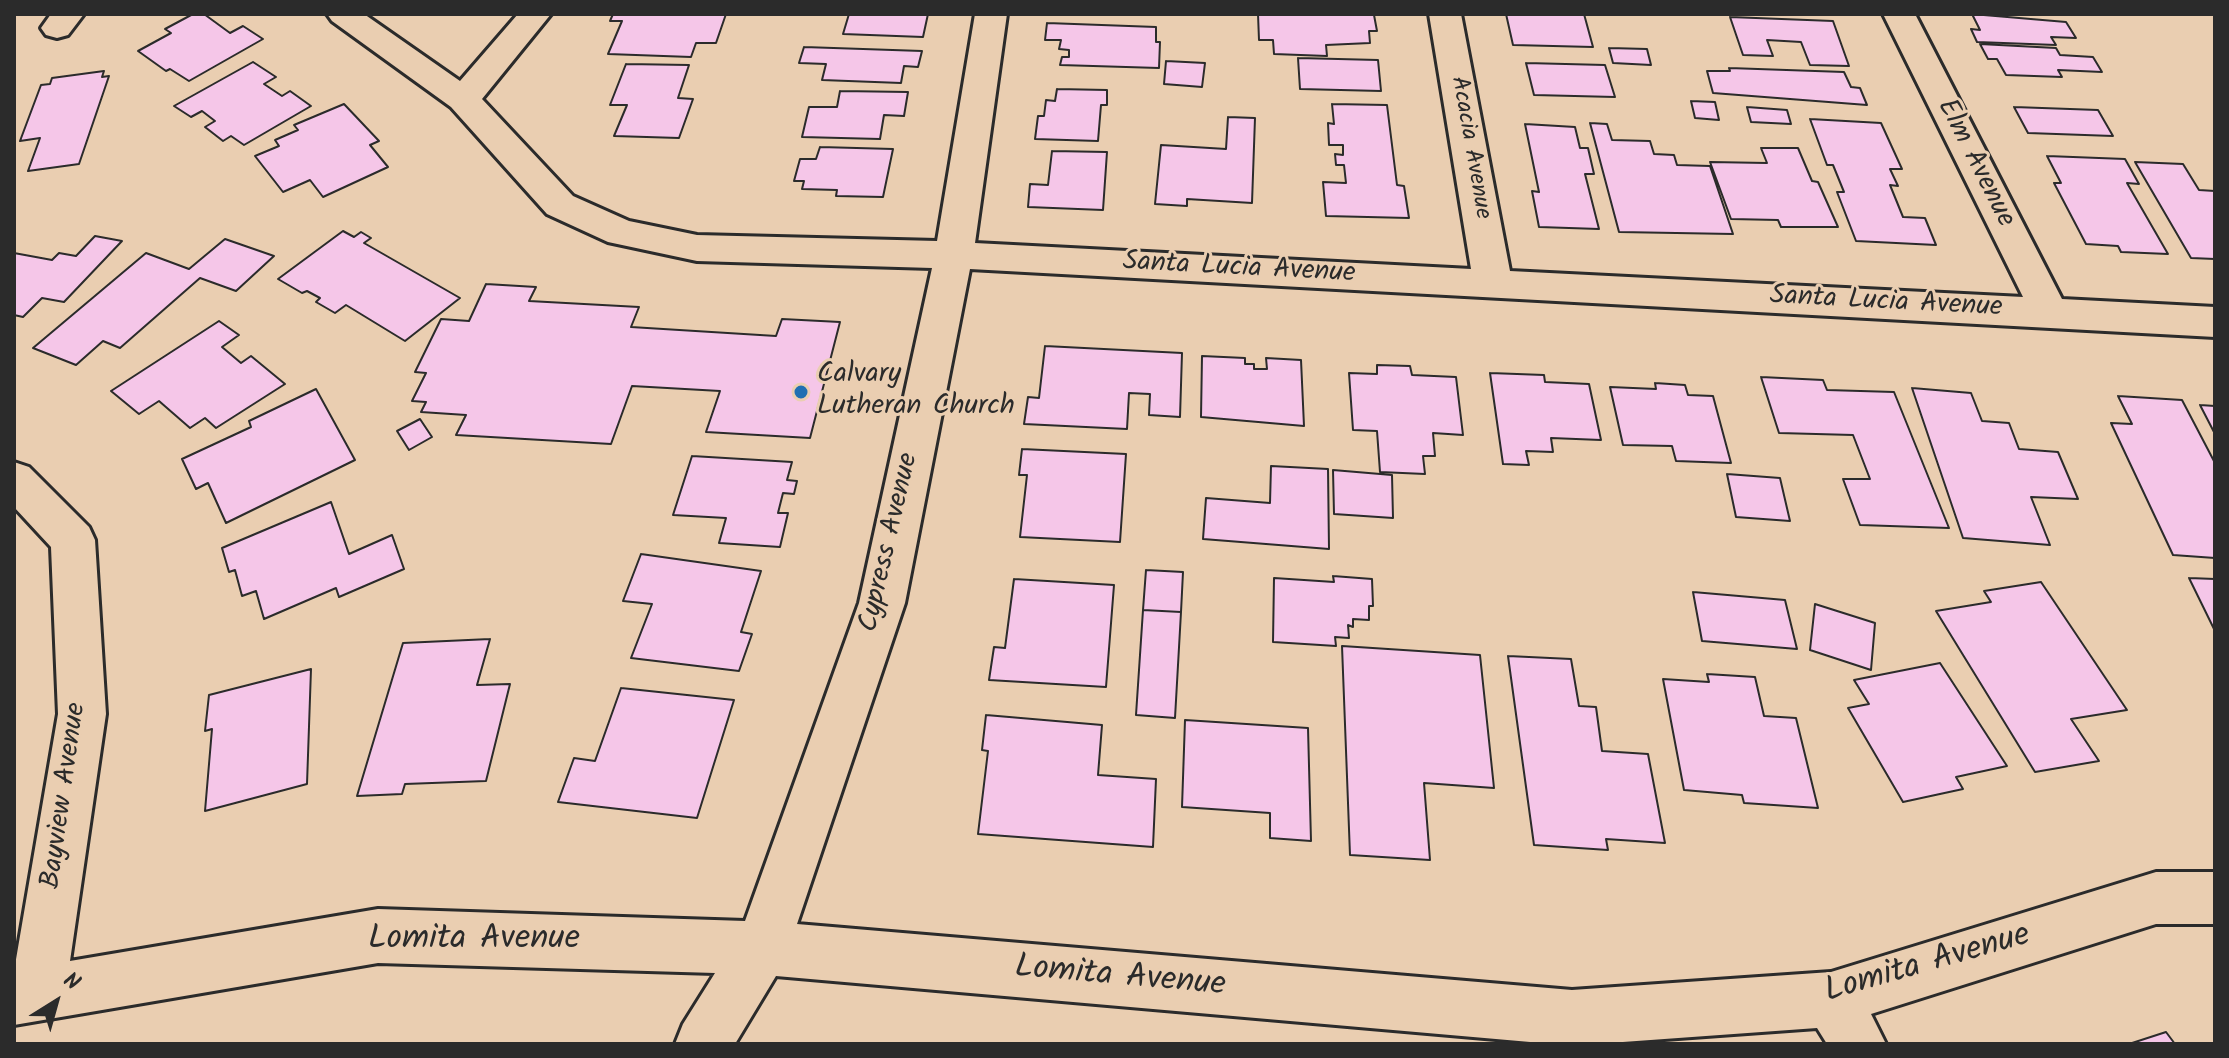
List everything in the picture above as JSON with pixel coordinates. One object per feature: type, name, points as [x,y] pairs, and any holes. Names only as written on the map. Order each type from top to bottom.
[{"type":"street","name":"Santa Lucia Avenue","points":[[343,14],[463,99],[560,205],[621,233],[697,248],[954,255],[2215,322]]},
{"type":"street","points":[[463,99],[535,14]]},
{"type":"street","name":"Cypress Avenue","points":[[703,1044],[762,948],[882,603],[954,255],[991,14]]},
{"type":"street","name":"Acacia Avenue","points":[[1445,14],[1493,283]]},
{"type":"street","name":"Elm Avenue","points":[[1899,14],[2050,313]]},
{"type":"street","name":"Bayview Avenue","points":[[14,479],[73,540],[82,714],[26,995]]},
{"type":"street","name":"Lomita Avenue","points":[[26,995],[378,936],[762,948],[1572,1018],[1844,1021],[2156,898],[2215,898]]},
{"type":"building","points":[[193,14],[204,14],[230,33],[243,26],[263,39],[189,81],[170,69],[166,71],[138,51],[171,33],[165,29]]},
{"type":"building","points":[[613,14],[726,14],[716,43],[696,43],[691,57],[608,54],[622,21],[610,21]]},
{"type":"building","points":[[849,14],[928,14],[923,37],[843,34]]},
{"type":"building","points":[[1258,14],[1374,15],[1377,31],[1369,31],[1370,43],[1326,45],[1327,56],[1274,54],[1273,40],[1259,40]]},
{"type":"building","points":[[1506,14],[1584,14],[1593,47],[1513,45]]},
{"type":"building","points":[[1972,14],[2066,22],[2076,38],[2051,37],[2056,45],[1977,42],[1971,29],[1980,30]]},
{"type":"building","points":[[1730,17],[1833,21],[1849,66],[1810,65],[1801,42],[1767,40],[1773,56],[1743,55]]},
{"type":"building","points":[[1047,23],[1156,27],[1156,42],[1160,42],[1159,68],[1060,65],[1062,57],[1069,57],[1069,50],[1059,49],[1061,40],[1045,40]]},
{"type":"building","points":[[1980,44],[2056,48],[2060,55],[2093,57],[2102,72],[2058,70],[2062,77],[2006,75],[1997,59],[1988,59]]},
{"type":"building","points":[[804,47],[922,51],[918,67],[904,66],[901,83],[822,80],[826,64],[799,63]]},
{"type":"building","points":[[1609,48],[1647,49],[1651,65],[1613,63]]},
{"type":"building","points":[[1298,58],[1378,60],[1381,91],[1300,89]]},
{"type":"building","points":[[1166,61],[1205,63],[1202,87],[1164,84]]},
{"type":"building","points":[[253,62],[276,77],[264,84],[282,96],[290,91],[311,106],[244,145],[231,136],[223,141],[205,127],[215,121],[202,111],[191,117],[174,106]]},
{"type":"building","points":[[1526,63],[1605,65],[1615,97],[1534,95]]},
{"type":"building","points":[[626,64],[689,65],[678,98],[693,99],[679,138],[614,136],[627,105],[610,105]]},
{"type":"building","points":[[1729,68],[1844,72],[1851,87],[1860,88],[1867,105],[1713,93],[1707,71],[1730,71]]},
{"type":"building","points":[[104,71],[102,77],[109,76],[79,164],[28,171],[40,138],[20,141],[41,85],[50,84],[52,78]]},
{"type":"building","points":[[1057,89],[1107,90],[1107,105],[1101,105],[1098,141],[1035,139],[1038,116],[1044,116],[1046,100],[1055,101]]},
{"type":"building","points":[[840,91],[908,92],[904,116],[884,115],[880,139],[802,137],[809,107],[837,107]]},
{"type":"building","points":[[1691,101],[1715,102],[1719,120],[1695,118]]},
{"type":"building","points":[[344,104],[379,141],[370,145],[388,167],[323,197],[310,180],[283,192],[255,156],[279,146],[275,140],[298,130],[294,125]]},
{"type":"building","points":[[1332,104],[1387,105],[1397,185],[1404,186],[1409,218],[1326,216],[1323,182],[1346,183],[1344,165],[1336,165],[1335,154],[1343,155],[1343,145],[1329,145],[1328,123],[1334,124]]},
{"type":"building","points":[[1747,107],[1787,110],[1791,124],[1751,122]]},
{"type":"building","points":[[2014,107],[2098,110],[2113,136],[2028,133]]},
{"type":"building","points":[[1228,117],[1255,118],[1252,203],[1187,199],[1187,206],[1155,204],[1161,145],[1226,149]]},
{"type":"building","points":[[1810,119],[1881,123],[1902,169],[1890,169],[1898,186],[1890,185],[1903,217],[1925,218],[1936,245],[1856,241],[1837,192],[1844,192],[1833,165],[1827,165]]},
{"type":"building","points":[[1590,123],[1607,124],[1612,140],[1650,141],[1654,154],[1674,155],[1677,165],[1710,166],[1733,234],[1619,232]]},
{"type":"building","points":[[1525,124],[1575,127],[1580,148],[1588,148],[1594,174],[1585,174],[1599,229],[1539,227],[1532,191],[1539,192]]},
{"type":"building","points":[[820,147],[893,149],[883,197],[836,196],[837,190],[802,189],[804,181],[794,181],[800,159],[816,159]]},
{"type":"building","points":[[1761,148],[1798,148],[1812,181],[1818,182],[1838,227],[1781,227],[1778,220],[1731,219],[1710,162],[1767,163]]},
{"type":"building","points":[[1052,151],[1107,152],[1103,210],[1028,207],[1030,184],[1048,185]]},
{"type":"building","points":[[2047,156],[2125,159],[2139,184],[2127,183],[2168,254],[2121,252],[2118,246],[2086,244],[2054,183],[2061,183]]},
{"type":"building","points":[[2135,162],[2183,164],[2199,190],[2215,191],[2215,259],[2191,258]]},
{"type":"building","points":[[343,231],[354,237],[361,232],[371,238],[364,243],[460,298],[405,341],[346,305],[335,313],[316,302],[320,298],[307,291],[302,293],[278,279]]},
{"type":"building","points":[[95,236],[122,241],[64,302],[42,298],[23,317],[14,315],[14,253],[52,260],[59,253],[76,256]]},
{"type":"building","points":[[225,239],[274,256],[236,291],[200,278],[120,348],[103,341],[76,365],[33,348],[146,253],[189,269]]},
{"type":"building","points":[[486,284],[536,287],[529,301],[639,307],[631,327],[776,336],[782,319],[840,322],[810,438],[706,432],[720,391],[632,386],[611,444],[456,435],[466,415],[421,412],[426,402],[412,401],[426,373],[415,372],[441,319],[469,321]]},
{"type":"building","points":[[219,321],[239,335],[222,347],[241,363],[251,356],[285,384],[216,428],[205,418],[190,428],[159,401],[139,414],[111,391]]},
{"type":"building","points":[[1045,346],[1182,353],[1180,417],[1149,415],[1150,394],[1129,393],[1127,429],[1024,424],[1028,397],[1039,398]]},
{"type":"building","points":[[1202,356],[1245,358],[1245,364],[1254,364],[1254,369],[1267,369],[1266,358],[1301,360],[1304,426],[1201,417]]},
{"type":"building","points":[[1377,365],[1410,366],[1412,375],[1456,377],[1463,435],[1433,433],[1435,456],[1423,456],[1425,474],[1380,472],[1377,431],[1353,430],[1349,373],[1377,374]]},
{"type":"building","points":[[1490,373],[1544,375],[1545,382],[1589,384],[1601,440],[1551,438],[1553,452],[1526,451],[1529,465],[1503,464]]},
{"type":"building","points":[[1761,377],[1823,380],[1827,390],[1894,392],[1949,528],[1860,525],[1843,479],[1870,479],[1853,435],[1779,433]]},
{"type":"building","points":[[1655,383],[1685,385],[1688,395],[1713,396],[1731,463],[1676,461],[1672,446],[1623,445],[1610,387],[1656,389]]},
{"type":"building","points":[[1912,388],[1971,393],[1982,421],[2009,423],[2019,449],[2058,452],[2078,499],[2031,497],[2050,545],[1963,538]]},
{"type":"building","points":[[316,389],[355,460],[226,523],[208,483],[196,489],[182,459],[251,427],[249,421]]},
{"type":"building","points":[[2118,396],[2182,400],[2215,463],[2215,558],[2173,555],[2111,423],[2132,424]]},
{"type":"building","points":[[2200,405],[2215,406],[2215,434]]},
{"type":"building","points":[[420,419],[432,437],[409,450],[397,431]]},
{"type":"building","points":[[1022,449],[1126,454],[1120,542],[1020,537],[1027,475],[1019,475]]},
{"type":"building","points":[[692,456],[792,462],[787,480],[797,481],[794,494],[783,493],[778,513],[788,513],[780,547],[719,543],[726,518],[673,515]]},
{"type":"building","points":[[1271,466],[1328,469],[1329,549],[1203,539],[1206,498],[1270,503]]},
{"type":"building","points":[[1333,470],[1392,475],[1393,518],[1334,514]]},
{"type":"building","points":[[1727,474],[1780,478],[1790,521],[1736,517]]},
{"type":"building","points":[[331,502],[349,554],[392,535],[404,569],[339,597],[336,588],[264,619],[256,591],[242,596],[235,570],[229,572],[222,548]]},
{"type":"building","points":[[641,554],[761,571],[741,632],[752,634],[739,671],[631,658],[652,604],[623,601]]},
{"type":"building","points":[[1146,570],[1183,572],[1181,612],[1143,610]]},
{"type":"building","points":[[1333,576],[1372,579],[1373,606],[1369,606],[1369,620],[1353,619],[1353,627],[1348,625],[1349,638],[1335,637],[1336,646],[1273,642],[1274,578],[1334,582]]},
{"type":"building","points":[[2189,578],[2215,579],[2215,631]]},
{"type":"building","points":[[1014,579],[1114,585],[1106,687],[989,680],[994,647],[1005,648]]},
{"type":"building","points":[[2041,582],[2127,710],[2071,719],[2099,761],[2035,772],[1936,611],[1991,602],[1984,591]]},
{"type":"building","points":[[1693,592],[1785,600],[1797,649],[1702,641]]},
{"type":"building","points":[[1815,604],[1875,623],[1871,670],[1810,650]]},
{"type":"building","points":[[1143,610],[1181,612],[1175,718],[1136,715]]},
{"type":"building","points":[[490,639],[477,685],[510,684],[486,781],[405,784],[402,794],[357,796],[403,643]]},
{"type":"building","points":[[1342,646],[1480,655],[1494,788],[1424,783],[1430,860],[1350,855]]},
{"type":"building","points":[[1508,656],[1571,659],[1579,706],[1596,707],[1602,751],[1648,754],[1665,843],[1606,839],[1608,850],[1534,845]]},
{"type":"building","points":[[1940,663],[2007,766],[1956,777],[1963,789],[1903,802],[1848,708],[1869,704],[1854,680]]},
{"type":"building","points":[[311,669],[307,784],[205,811],[212,729],[205,731],[209,695]]},
{"type":"building","points":[[1707,674],[1755,677],[1764,716],[1796,718],[1818,808],[1744,803],[1742,795],[1684,790],[1663,679],[1709,682]]},
{"type":"building","points":[[621,688],[734,700],[697,818],[558,802],[574,758],[595,761]]},
{"type":"building","points":[[986,715],[1102,725],[1098,775],[1156,779],[1153,847],[978,834],[988,751],[982,750]]},
{"type":"building","points":[[1185,720],[1308,728],[1311,841],[1270,838],[1270,813],[1182,807]]},
{"type":"building","points":[[2166,1032],[2175,1044],[2129,1044]]},
{"type":"place","name":"Calvary Lutheran Church","points":[[801,392]]}]
